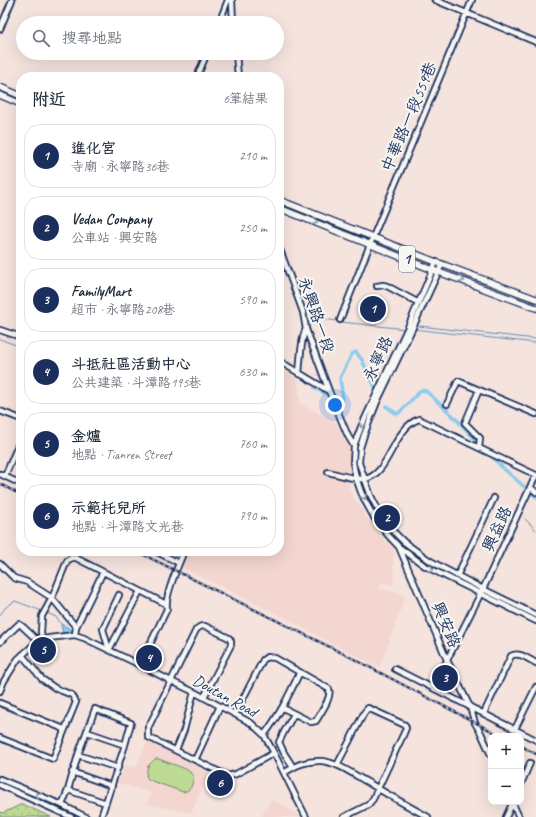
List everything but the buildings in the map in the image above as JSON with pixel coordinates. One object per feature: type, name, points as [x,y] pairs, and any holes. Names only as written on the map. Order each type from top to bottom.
[{"type":"main road","points":[[0,87],[16,94]]},
{"type":"main road","points":[[0,95],[16,102]]},
{"type":"main road","name":"1","points":[[284,202],[439,263],[536,299]]},
{"type":"main road","name":"1","points":[[284,210],[436,271],[536,308]]},
{"type":"street","points":[[0,29],[12,0]]},
{"type":"street","points":[[222,16],[228,0]]},
{"type":"street","points":[[232,0],[233,16]]},
{"type":"street","points":[[435,0],[536,42]]},
{"type":"street","name":"中華路一段559巷","points":[[340,320],[370,244],[472,0]]},
{"type":"street","points":[[199,72],[204,60]]},
{"type":"street","points":[[237,60],[238,72]]},
{"type":"street","name":"永興路一段","points":[[284,261],[303,312],[306,329],[329,391]]},
{"type":"street","name":"永寧路","points":[[360,448],[377,402],[439,263]]},
{"type":"street","name":"永寧路","points":[[354,446],[367,414],[419,302],[436,271]]},
{"type":"street","points":[[377,286],[387,286],[419,302]]},
{"type":"street","points":[[299,374],[304,332],[306,329]]},
{"type":"street","points":[[0,330],[16,335]]},
{"type":"street","points":[[284,364],[329,391]]},
{"type":"street","points":[[447,404],[458,381],[536,414]]},
{"type":"street","points":[[478,390],[465,423],[480,438],[479,448]]},
{"type":"street","name":"興安路","points":[[329,391],[348,436],[354,446],[353,463],[356,478],[365,501],[375,519],[399,547],[447,660],[488,748]]},
{"type":"street","points":[[0,411],[16,417]]},
{"type":"street","points":[[328,472],[364,479],[373,476],[380,470],[400,434],[412,421],[419,419],[536,475]]},
{"type":"street","points":[[354,446],[360,448],[359,463],[371,496],[390,528],[404,542],[429,560],[481,592],[536,621]]},
{"type":"street","points":[[5,476],[16,450]]},
{"type":"street","points":[[0,474],[16,482]]},
{"type":"street","name":"興益路","points":[[433,688],[481,592],[536,475]]},
{"type":"street","points":[[530,487],[536,492]]},
{"type":"street","points":[[457,576],[494,498]]},
{"type":"street","points":[[404,542],[399,547],[425,566],[536,615]]},
{"type":"street","points":[[165,556],[180,563]]},
{"type":"street","points":[[140,665],[167,609],[166,604],[171,584],[182,556]]},
{"type":"street","points":[[40,641],[42,616],[52,598],[67,561],[71,558],[76,558],[166,604]]},
{"type":"street","points":[[0,564],[14,578],[27,582],[52,598],[76,627]]},
{"type":"street","points":[[0,691],[2,680],[15,663],[22,655],[40,641],[59,636],[75,636],[76,627],[103,572]]},
{"type":"street","points":[[109,650],[140,591]]},
{"type":"street","points":[[109,650],[103,629],[119,595]]},
{"type":"street","points":[[0,642],[19,624],[40,641]]},
{"type":"street","points":[[204,697],[231,645],[231,641],[229,638],[205,626],[200,626],[196,630],[148,728],[148,737],[228,776],[236,774],[274,753]]},
{"type":"street","name":"Doutan Road","points":[[75,636],[84,638],[140,665],[204,697],[251,723],[264,735],[306,817]]},
{"type":"street","points":[[484,713],[511,656],[518,654],[536,663]]},
{"type":"street","points":[[0,738],[53,759],[76,702],[72,695],[55,688],[42,679],[22,655]]},
{"type":"street","points":[[235,714],[263,660],[266,657],[275,658],[329,689],[330,694],[316,721],[311,722],[283,708]]},
{"type":"street","points":[[395,669],[536,740]]},
{"type":"street","points":[[264,735],[283,708],[300,672]]},
{"type":"street","points":[[515,729],[536,687]]},
{"type":"street","points":[[176,750],[184,730],[194,692]]},
{"type":"street","points":[[0,703],[64,729]]},
{"type":"street","points":[[195,760],[220,706]]},
{"type":"street","points":[[337,765],[368,708],[405,725],[406,728],[404,733],[373,799],[368,805],[344,817]]},
{"type":"street","points":[[62,805],[68,790],[72,772],[95,709],[131,722],[118,768],[101,817]]},
{"type":"street","points":[[293,767],[279,742],[294,714]]},
{"type":"street","points":[[86,732],[125,745]]},
{"type":"street","points":[[78,755],[118,768]]},
{"type":"street","points":[[284,773],[293,767],[308,761],[323,761],[337,765],[428,817]]},
{"type":"street","points":[[524,777],[530,763]]},
{"type":"street","points":[[72,772],[112,786]]},
{"type":"street","points":[[0,779],[62,805],[86,817]]},
{"type":"street","points":[[0,785],[71,817]]},
{"type":"street","points":[[68,790],[106,803]]},
{"type":"street","points":[[506,817],[511,805]]},
{"type":"street","points":[[513,805],[519,817]]},
{"type":"shaded area","points":[[284,370],[298,380],[300,404],[335,421],[351,444],[349,489],[372,526],[394,549],[393,585],[381,582],[379,589],[400,593],[405,597],[380,667],[181,567],[185,556],[284,556]]},
{"type":"shaded area","points":[[148,740],[209,773],[191,813],[148,804],[151,793],[118,783],[126,765],[136,768]]},
{"type":"shaded area","points":[[272,799],[301,817],[261,817]]},
{"type":"green space","points":[[155,759],[159,759],[188,770],[193,779],[192,786],[183,792],[149,780],[146,774],[148,766]]},
{"type":"green space","points":[[22,804],[51,817],[0,817],[0,812],[3,813]]},
{"type":"water","points":[[61,624],[72,631],[72,633],[63,634]]},
{"type":"waterway","points":[[430,0],[434,2]]},
{"type":"waterway","points":[[225,16],[230,3]]},
{"type":"waterway","points":[[313,318],[338,321]]},
{"type":"waterway","points":[[341,322],[406,329]]},
{"type":"waterway","points":[[419,326],[536,339]]},
{"type":"waterway","points":[[413,329],[536,343]]},
{"type":"waterway","points":[[0,339],[16,345]]},
{"type":"waterway","points":[[337,399],[343,399],[340,378],[352,354],[356,352],[362,360],[376,389]]},
{"type":"waterway","points":[[315,388],[330,396]]},
{"type":"waterway","points":[[386,406],[397,414],[421,390],[426,391],[452,415],[504,469],[536,497]]},
{"type":"waterway","points":[[525,519],[536,530]]},
{"type":"waterway","points":[[0,615],[5,608],[15,601],[42,611]]},
{"type":"waterway","points":[[47,613],[56,617],[61,624]]},
{"type":"railway","points":[[0,484],[16,492]]},
{"type":"railway","points":[[146,556],[352,658],[495,733]]},
{"type":"railway","points":[[524,748],[536,754]]},
{"type":"place","name":"進化宮","points":[[373,309]]},
{"type":"place","name":"Vedan Company","points":[[387,518]]},
{"type":"place","name":"金爐","points":[[43,650]]},
{"type":"place","name":"斗抵社區活動中心","points":[[149,658]]},
{"type":"place","name":"FamilyMart","points":[[445,678]]},
{"type":"place","name":"示範托兒所","points":[[220,783]]}]
